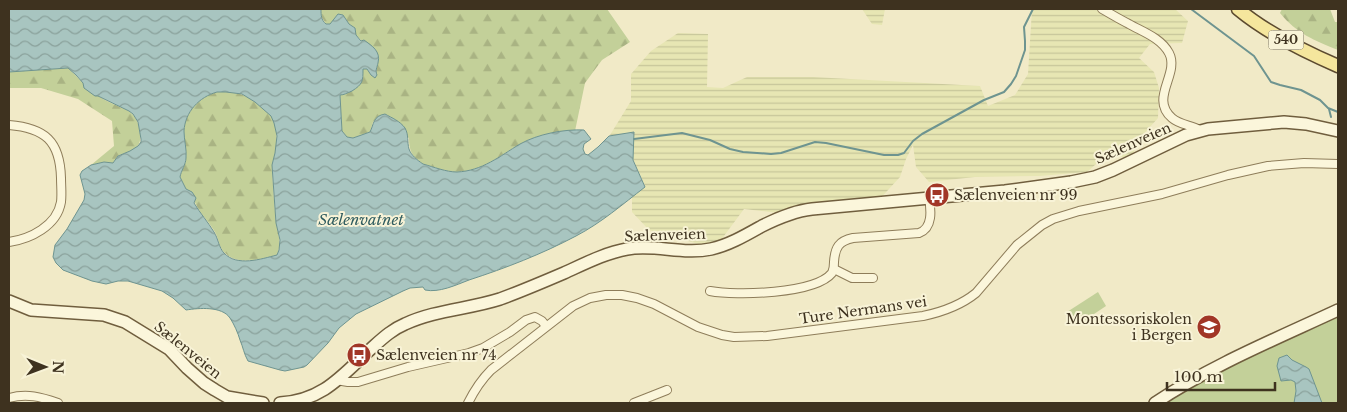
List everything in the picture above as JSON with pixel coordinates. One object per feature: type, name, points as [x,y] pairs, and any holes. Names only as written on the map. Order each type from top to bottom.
[{"type":"main road","name":"540","points":[[1238,9],[1294,45],[1338,66]]},
{"type":"street","name":"Sælenveien","points":[[1102,9],[1147,33],[1166,49],[1172,61],[1164,93],[1164,108],[1170,117],[1178,123],[1200,130]]},
{"type":"street","name":"Sælenveien","points":[[280,403],[298,401],[326,390],[382,339],[402,325],[501,298],[617,252],[643,248],[710,250],[779,218],[802,210],[1048,186],[1083,180],[1113,170],[1200,130],[1284,122],[1306,124],[1338,131]]},
{"type":"street","points":[[9,125],[34,130],[46,136],[55,145],[60,161],[61,192],[60,206],[54,219],[38,232],[9,242]]},
{"type":"street","name":"Ture Nermans vei","points":[[468,403],[487,374],[573,306],[590,298],[622,295],[637,298],[654,304],[698,327],[734,337],[767,336],[923,316],[947,310],[976,294],[1017,245],[1036,229],[1053,219],[1079,211],[1162,194],[1249,169],[1304,163],[1338,164]]},
{"type":"street","points":[[710,291],[724,294],[783,291],[818,282],[826,278],[834,269],[835,253],[840,243],[844,240],[919,233],[923,231],[929,223],[930,198]]},
{"type":"street","points":[[834,269],[852,278],[873,278]]},
{"type":"street","name":"Sælenveien","points":[[9,301],[31,310],[104,315],[125,322],[169,349],[187,368],[215,390],[227,396],[263,403]]},
{"type":"street","points":[[1156,403],[1229,362],[1338,310]]},
{"type":"street","points":[[336,380],[358,382],[408,367],[453,358],[483,348],[526,320],[535,317],[546,326]]},
{"type":"street","points":[[634,403],[667,390]]},
{"type":"street","points":[[9,398],[32,396],[58,403]]},
{"type":"green space","points":[[321,9],[607,9],[630,42],[602,60],[585,83],[575,131],[556,132],[538,136],[476,169],[453,172],[435,168],[419,161],[412,153],[409,138],[379,116],[373,122],[370,132],[353,138],[347,137],[342,131],[340,94],[363,78],[363,69],[367,69],[371,75],[376,71],[379,58],[356,35],[355,28],[349,24],[343,15],[338,14],[331,24],[326,24],[321,16]]},
{"type":"green space","points":[[862,9],[885,9],[882,25],[872,24]]},
{"type":"green space","points":[[1032,9],[1175,9],[1188,21],[1182,43],[1150,44],[1139,58],[1154,72],[1159,88],[1158,118],[1142,136],[1131,157],[1104,157],[1087,172],[1039,176],[975,177],[929,182],[916,167],[913,145],[900,177],[877,202],[811,212],[805,216],[744,209],[721,240],[702,245],[649,230],[632,212],[632,197],[645,186],[633,159],[610,135],[631,101],[631,74],[651,51],[678,33],[708,34],[707,87],[723,88],[747,77],[813,77],[980,86],[988,106],[1015,95],[1028,74]]},
{"type":"green space","points":[[1282,9],[1330,9],[1335,22],[1338,22],[1338,50],[1299,31],[1280,13]]},
{"type":"green space","points":[[68,68],[104,100],[129,111],[139,125],[139,144],[131,151],[119,156],[113,163],[104,162],[91,165],[114,146],[112,121],[78,99],[41,88],[9,88],[9,72]]},
{"type":"green space","points":[[217,92],[236,93],[247,97],[268,113],[275,124],[276,144],[272,168],[279,242],[277,255],[257,260],[243,260],[230,257],[225,253],[221,249],[215,232],[196,205],[192,193],[186,189],[180,177],[186,160],[184,131],[187,118],[194,106],[210,94]]},
{"type":"green space","points":[[1098,292],[1106,306],[1076,326],[1067,312]]},
{"type":"green space","points":[[1338,316],[1338,403],[1167,403],[1224,368]]},
{"type":"water","name":"Sælenvatnet","points":[[9,9],[321,9],[322,19],[326,24],[330,24],[338,14],[343,15],[349,24],[355,28],[356,35],[361,41],[364,40],[375,49],[379,59],[375,78],[367,69],[363,69],[360,84],[352,91],[340,95],[342,131],[347,137],[353,138],[370,132],[376,118],[385,114],[405,128],[409,149],[419,161],[440,169],[457,172],[483,166],[527,140],[551,133],[584,130],[591,139],[584,144],[583,149],[585,154],[588,155],[609,136],[634,132],[633,160],[645,187],[594,225],[537,255],[447,288],[430,291],[425,290],[423,287],[410,288],[356,314],[339,328],[307,365],[285,371],[248,361],[233,323],[222,311],[204,308],[186,310],[162,291],[128,281],[106,284],[92,281],[63,270],[56,263],[53,257],[55,245],[84,200],[85,194],[80,175],[82,171],[91,165],[104,162],[113,163],[118,156],[138,146],[141,139],[138,122],[129,111],[95,96],[84,88],[83,83],[68,68],[9,72]],"holes":[[[226,92],[242,94],[255,102],[271,116],[277,136],[272,165],[276,223],[280,240],[279,250],[277,255],[257,260],[236,260],[224,253],[217,237],[194,203],[196,198],[192,192],[186,189],[180,177],[186,158],[185,124],[190,112],[194,106],[210,94]]]},
{"type":"water","points":[[1287,355],[1292,360],[1309,369],[1322,403],[1294,403],[1295,382],[1291,380],[1281,381],[1277,366],[1279,358]]},
{"type":"waterway","points":[[634,139],[682,133],[710,140],[730,149],[743,152],[781,153],[815,142],[884,155],[898,155],[904,153],[913,141],[922,134],[984,100],[1004,92],[1016,76],[1025,50],[1024,27],[1033,9]]},
{"type":"waterway","points":[[1191,9],[1254,56],[1271,82],[1301,90],[1320,100],[1328,108],[1338,112]]},
{"type":"waterway","points":[[1329,109],[1331,117]]},
{"type":"place","name":"Sælenveien nr 99","points":[[937,195]]},
{"type":"place","name":"Montessoriskolen i Bergen","points":[[1209,327]]},
{"type":"place","name":"Sælenveien nr 74","points":[[359,355]]}]
